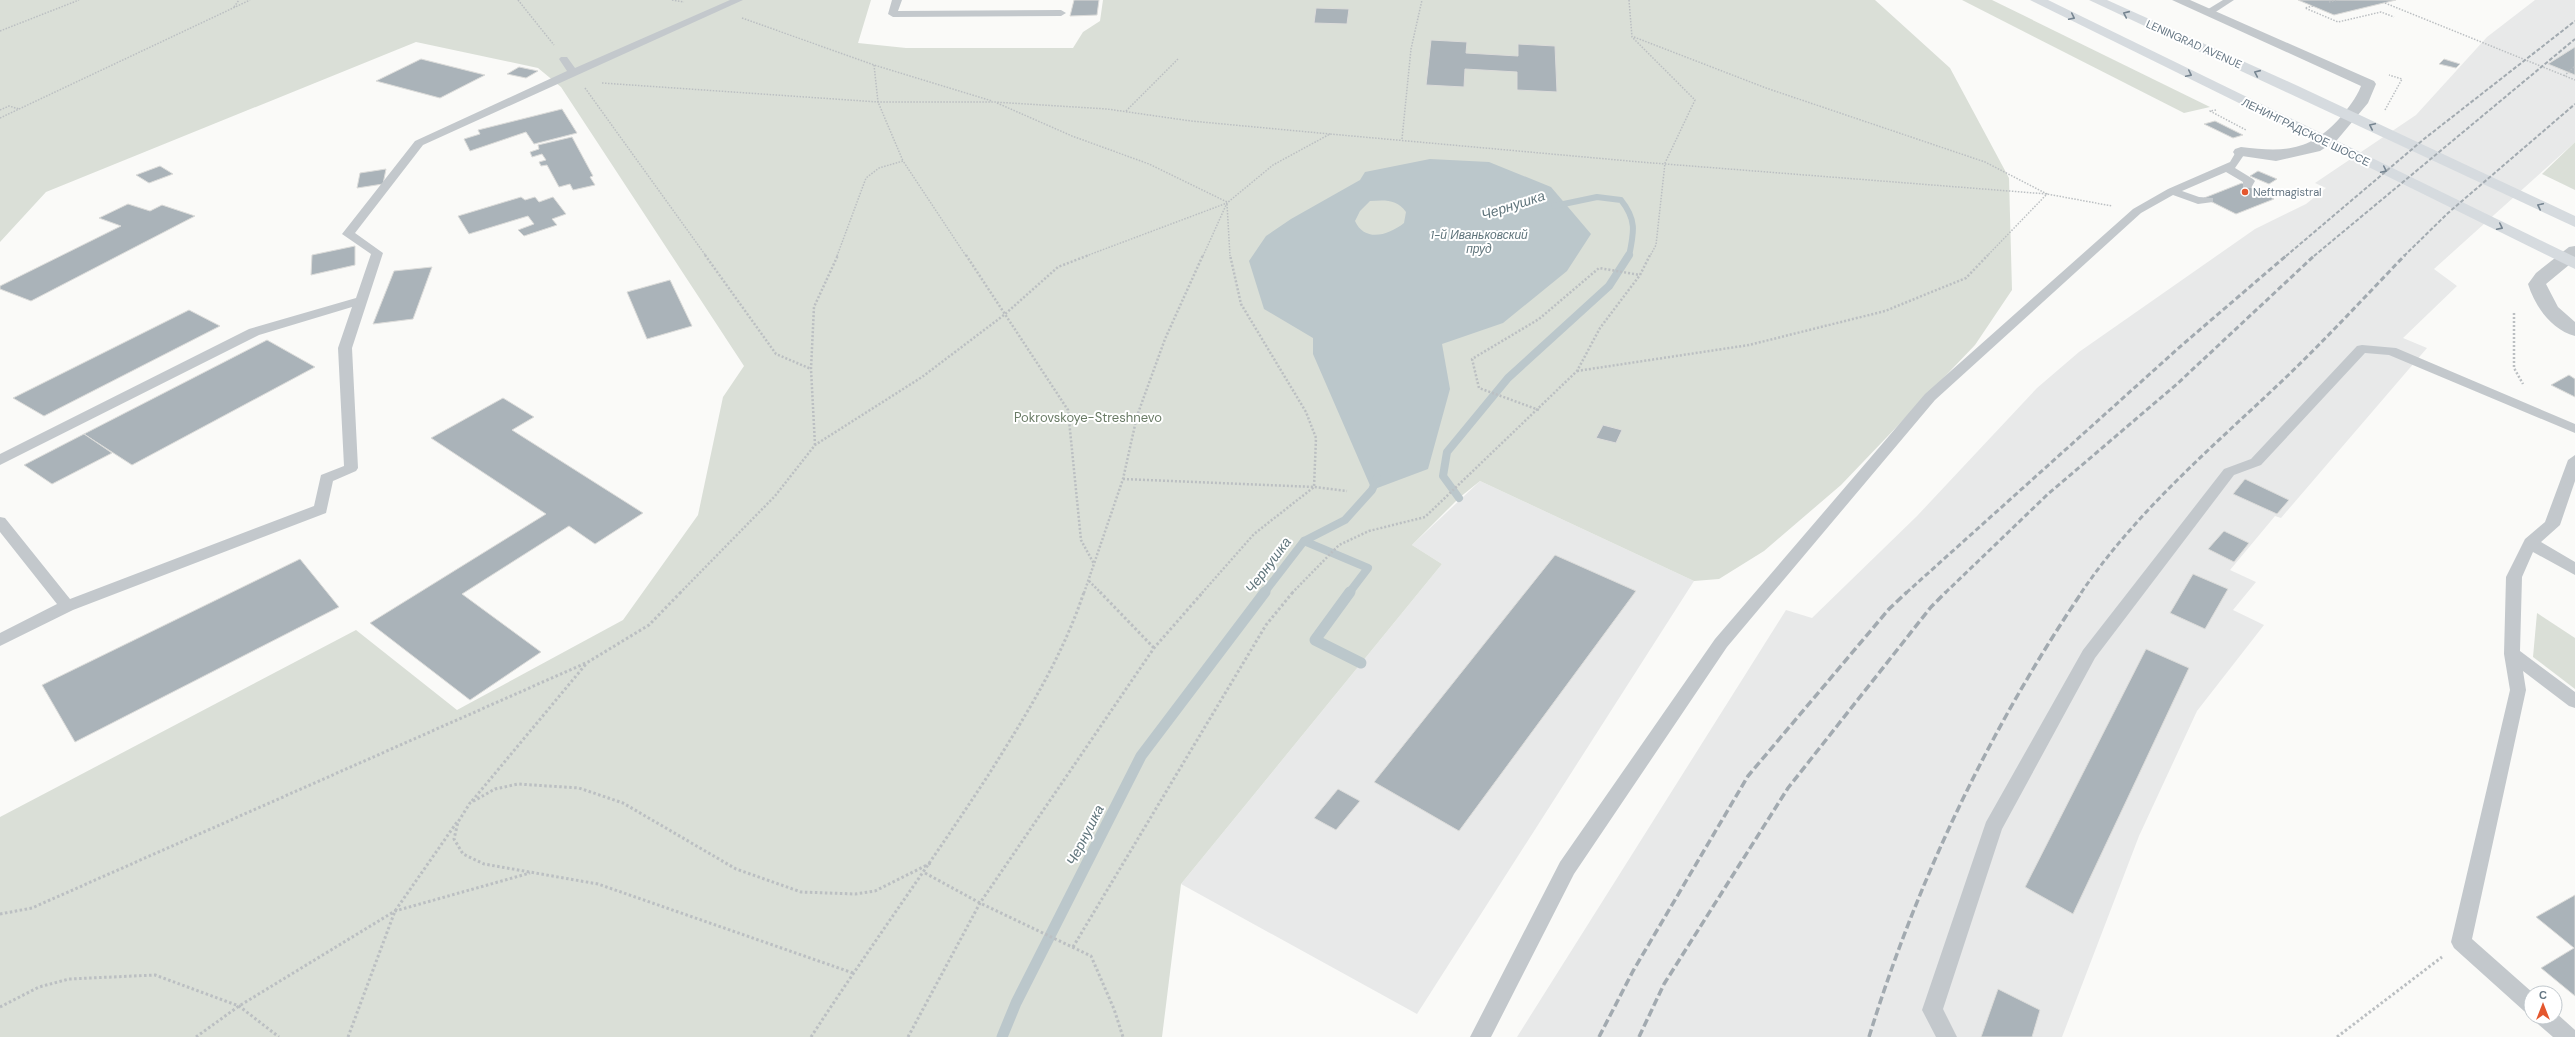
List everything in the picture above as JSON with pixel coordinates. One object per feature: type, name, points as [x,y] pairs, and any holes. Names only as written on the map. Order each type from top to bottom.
[{"type":"main road","name":"ЛЕНИНГРАДСКОЕ ШОССЕ","points":[[2037,0],[2575,264]]},
{"type":"main road","name":"LENINGRAD AVENUE","points":[[2096,0],[2292,89],[2575,222]]},
{"type":"street","points":[[2178,0],[2368,84],[2363,100],[2331,137],[2314,148],[2276,156],[2241,152]]},
{"type":"street","points":[[2575,251],[2542,277],[2537,284],[2545,306],[2557,318],[2575,330]]},
{"type":"lane","points":[[0,640],[68,606],[321,509],[326,478],[351,468],[345,348],[363,300],[377,253],[348,234],[419,143],[573,72],[738,0]]},
{"type":"lane","points":[[897,0],[893,14],[1061,13]]},
{"type":"lane","points":[[2208,13],[2229,0]]},
{"type":"lane","points":[[564,59],[573,72]]},
{"type":"lane","points":[[1480,1037],[1567,868],[1721,643],[1930,397],[2137,211],[2172,191],[2234,164],[2241,152]]},
{"type":"lane","points":[[2226,167],[2249,181],[2247,186]]},
{"type":"lane","points":[[2172,191],[2198,201],[2209,200]]},
{"type":"lane","points":[[0,460],[254,332],[363,300]]},
{"type":"lane","points":[[1947,1037],[1932,1010],[1993,828],[2089,654],[2229,472],[2256,462],[2362,349],[2391,350],[2575,429]]},
{"type":"lane","points":[[2523,997],[2461,942],[2518,690],[2512,654],[2514,577],[2530,543],[2552,525],[2575,460]]},
{"type":"lane","points":[[0,522],[68,606]]},
{"type":"lane","points":[[2530,543],[2575,569]]},
{"type":"lane","points":[[2512,654],[2575,701]]},
{"type":"lane","points":[[2554,1025],[2568,1037]]},
{"type":"path","points":[[0,31],[79,0]]},
{"type":"path","points":[[232,8],[240,0]]},
{"type":"path","points":[[0,118],[250,0]]},
{"type":"path","points":[[518,0],[564,59]]},
{"type":"path","points":[[672,0],[717,8],[874,65],[994,102],[1072,136],[1149,164],[1227,203]]},
{"type":"path","points":[[1402,139],[1411,49],[1422,0]]},
{"type":"path","points":[[1073,947],[1266,624],[1339,545],[1369,531],[1425,517],[1463,483],[1501,442],[1539,410],[1577,371],[1615,306],[1640,275],[1656,245],[1665,163],[1695,100],[1632,37],[1629,0]]},
{"type":"path","points":[[2329,2],[2338,0]]},
{"type":"path","points":[[2385,3],[2575,80]]},
{"type":"path","points":[[2313,6],[2305,8],[2338,22],[2381,12],[2394,17]]},
{"type":"path","points":[[1632,37],[1766,88],[1985,162],[2047,194]]},
{"type":"path","points":[[1126,112],[1178,59]]},
{"type":"path","points":[[874,65],[878,102],[903,161],[1068,410],[1081,540],[1095,564]]},
{"type":"path","points":[[2564,76],[2575,66]]},
{"type":"path","points":[[573,72],[601,83],[878,102],[994,102],[1126,112],[1191,121],[1330,134],[2047,194],[2137,211]]},
{"type":"path","points":[[573,72],[776,354],[811,369]]},
{"type":"path","points":[[0,110],[9,106],[19,109]]},
{"type":"path","points":[[2217,115],[2250,132]]},
{"type":"path","points":[[0,914],[32,908],[588,662],[649,625],[775,496],[815,446],[922,377],[1004,315],[1058,267],[1227,203],[1273,164],[1330,134]]},
{"type":"path","points":[[815,446],[811,369],[814,307],[845,240],[866,178],[879,168],[903,161]]},
{"type":"path","points":[[1577,371],[1749,345],[1885,311],[1966,278],[2047,194]]},
{"type":"path","points":[[811,1037],[853,973],[925,873],[1026,715],[1071,632],[1123,479],[1137,416],[1165,339],[1227,203]]},
{"type":"path","points":[[1227,203],[1230,256],[1240,304],[1308,418],[1316,438],[1314,488]]},
{"type":"path","points":[[1539,410],[1479,388],[1472,359],[1539,319],[1599,268],[1640,275]]},
{"type":"path","points":[[2514,313],[2514,368],[2524,386]]},
{"type":"path","points":[[1123,479],[1314,488],[1347,491]]},
{"type":"path","points":[[908,1037],[980,903],[1154,648],[1254,534],[1314,488]]},
{"type":"path","points":[[1089,580],[1154,648]]},
{"type":"path","points":[[348,1037],[395,911],[470,803],[588,662]]},
{"type":"path","points":[[853,973],[598,884],[484,864],[463,854],[454,839],[458,822],[470,803],[495,789],[518,784],[579,788],[623,803],[736,869],[801,892],[855,894],[875,891],[911,876],[932,862]]},
{"type":"path","points":[[196,1037],[239,1006],[395,911],[530,873]]},
{"type":"path","points":[[925,873],[980,903],[1091,956],[1114,1009],[1123,1037]]},
{"type":"path","points":[[2337,1037],[2461,942]]},
{"type":"path","points":[[0,1007],[39,987],[69,979],[155,975],[239,1006],[279,1037]]},
{"type":"shaded area","points":[[2535,0],[2575,0],[2575,142],[2434,269],[2457,286],[2403,338],[2427,348],[2281,518],[2275,516],[2230,570],[2256,582],[2233,610],[2264,625],[2197,711],[2139,836],[2062,1037],[1517,1037],[1786,610],[1812,618],[1917,516],[2037,388],[2079,352],[2255,229],[2306,204],[2326,188],[2315,183],[2416,115],[2487,37]]},
{"type":"shaded area","points":[[1480,481],[1694,581],[1417,1014],[1181,884],[1442,564],[1412,545]]},
{"type":"green space","name":"Pokrovskoye-Streshnevo","points":[[0,0],[871,0],[858,43],[906,48],[1073,48],[1083,32],[1100,21],[1103,0],[1875,0],[1950,68],[2009,178],[2012,290],[1975,345],[1841,485],[1764,551],[1719,579],[1694,581],[1480,481],[1459,498],[1412,545],[1442,564],[1181,884],[1162,1037],[0,1037],[0,817],[356,630],[457,710],[623,620],[698,515],[723,397],[744,366],[561,87],[538,68],[416,42],[46,192],[0,242]]},
{"type":"green space","points":[[1962,0],[1992,0],[2210,107],[2184,113]]},
{"type":"green space","points":[[2575,142],[2575,190],[2542,174]]},
{"type":"green space","points":[[2537,613],[2575,638],[2575,689],[2533,657]]},
{"type":"water","name":"1-й Иваньковский пруд","points":[[1430,159],[1489,162],[1551,187],[1591,234],[1567,271],[1503,323],[1442,344],[1450,389],[1428,469],[1372,490],[1313,354],[1313,338],[1264,309],[1249,261],[1266,236],[1291,219],[1360,180],[1365,172]],"holes":[[[1370,201],[1390,201],[1399,205],[1406,212],[1404,223],[1391,231],[1378,235],[1365,232],[1359,228],[1355,221],[1360,211]]]},
{"type":"building","points":[[1074,0],[1099,0],[1097,15],[1070,16]]},
{"type":"building","points":[[2298,0],[2396,0],[2334,15]]},
{"type":"building","points":[[1316,8],[1349,9],[1347,24],[1314,23]]},
{"type":"building","points":[[1431,40],[1467,42],[1466,53],[1518,56],[1518,44],[1555,46],[1557,92],[1517,90],[1517,72],[1465,69],[1464,87],[1426,85]]},
{"type":"building","points":[[2575,47],[2575,75],[2548,64]]},
{"type":"building","points":[[421,59],[485,75],[440,98],[376,81]]},
{"type":"building","points":[[2444,59],[2460,64],[2456,68],[2439,64]]},
{"type":"building","points":[[519,67],[538,71],[526,78],[507,74]]},
{"type":"building","points":[[562,109],[577,133],[534,144],[526,132],[470,151],[464,139],[480,134],[478,130]]},
{"type":"building","points":[[2215,121],[2243,135],[2233,138],[2204,124]]},
{"type":"building","points":[[572,137],[593,176],[590,177],[595,185],[573,190],[570,184],[559,187],[547,165],[541,166],[539,162],[546,160],[542,154],[532,157],[530,152],[539,149],[538,145]]},
{"type":"building","points":[[160,166],[173,174],[149,183],[136,175]]},
{"type":"building","points":[[386,169],[383,184],[357,188],[360,173]]},
{"type":"building","points":[[2258,171],[2277,179],[2269,184],[2250,176]]},
{"type":"building","points":[[2242,183],[2274,199],[2236,214],[2204,198]]},
{"type":"building","points":[[521,197],[525,200],[535,197],[539,202],[553,197],[566,214],[552,219],[557,225],[524,236],[518,230],[534,224],[528,216],[469,234],[458,216]]},
{"type":"building","points":[[128,204],[150,211],[162,205],[195,216],[31,301],[0,289],[0,286],[121,226],[99,218]]},
{"type":"building","points":[[355,246],[355,265],[311,275],[312,255]]},
{"type":"building","points":[[432,267],[413,319],[373,324],[394,271]]},
{"type":"building","points":[[670,280],[692,326],[647,339],[627,292]]},
{"type":"building","points":[[189,310],[220,326],[44,416],[13,398]]},
{"type":"building","points":[[267,340],[315,367],[132,465],[84,434]]},
{"type":"building","points":[[2569,375],[2575,379],[2575,397],[2551,385]]},
{"type":"building","points":[[503,398],[534,417],[512,430],[643,513],[595,544],[569,526],[462,594],[541,652],[470,700],[370,623],[546,514],[431,438]]},
{"type":"building","points":[[1603,425],[1622,430],[1616,443],[1596,438]]},
{"type":"building","points":[[84,434],[112,453],[52,484],[24,465]]},
{"type":"building","points":[[2245,479],[2289,500],[2277,514],[2233,494]]},
{"type":"building","points":[[2224,531],[2249,543],[2234,562],[2208,549]]},
{"type":"building","points":[[1555,555],[1636,591],[1459,831],[1374,782]]},
{"type":"building","points":[[300,559],[339,607],[75,742],[42,685]]},
{"type":"building","points":[[2193,574],[2228,589],[2205,629],[2170,613]]},
{"type":"building","points":[[2146,649],[2189,668],[2073,914],[2025,887]]},
{"type":"building","points":[[1338,789],[1360,801],[1336,830],[1314,818]]},
{"type":"building","points":[[2575,895],[2575,996],[2541,968],[2574,948],[2536,917]]},
{"type":"building","points":[[1998,989],[2040,1010],[2032,1037],[1981,1037]]},
{"type":"waterway","points":[[1554,206],[1597,197],[1621,200],[1630,214],[1633,226],[1629,256]]},
{"type":"waterway","points":[[1459,498],[1443,476],[1447,452],[1508,378],[1609,286],[1629,255]]},
{"type":"waterway","name":"Чернушка","points":[[1304,541],[1345,520],[1372,490],[1377,478]]},
{"type":"waterway","name":"Чернушка","points":[[1264,593],[1304,541]]},
{"type":"waterway","points":[[1304,541],[1368,568],[1349,593]]},
{"type":"waterway","name":"Чернушка","points":[[1002,1037],[1016,1003],[1141,756],[1265,592]]},
{"type":"waterway","points":[[1350,592],[1315,640],[1361,663]]},
{"type":"railway","points":[[2286,256],[2424,139],[2575,21]]},
{"type":"railway","points":[[2314,256],[2575,39]]},
{"type":"railway","points":[[2405,255],[2448,213],[2575,104]]},
{"type":"railway","points":[[1906,593],[2182,345],[2287,255]]},
{"type":"railway","points":[[1945,593],[2048,494],[2177,384],[2315,255]]},
{"type":"railway","points":[[2081,593],[2102,564],[2149,509],[2174,483],[2312,352],[2405,255]]},
{"type":"railway","points":[[1599,1037],[1633,971],[1748,776],[1889,609],[1907,592]]},
{"type":"railway","points":[[1869,1037],[1888,979],[1910,921],[1933,864],[1959,807],[1987,751],[2017,697],[2048,644],[2082,592]]},
{"type":"railway","points":[[1639,1037],[1664,984],[1788,788],[1931,607],[1945,593]]},
{"type":"place","name":"Neftmagistral","points":[[2245,192]]}]
